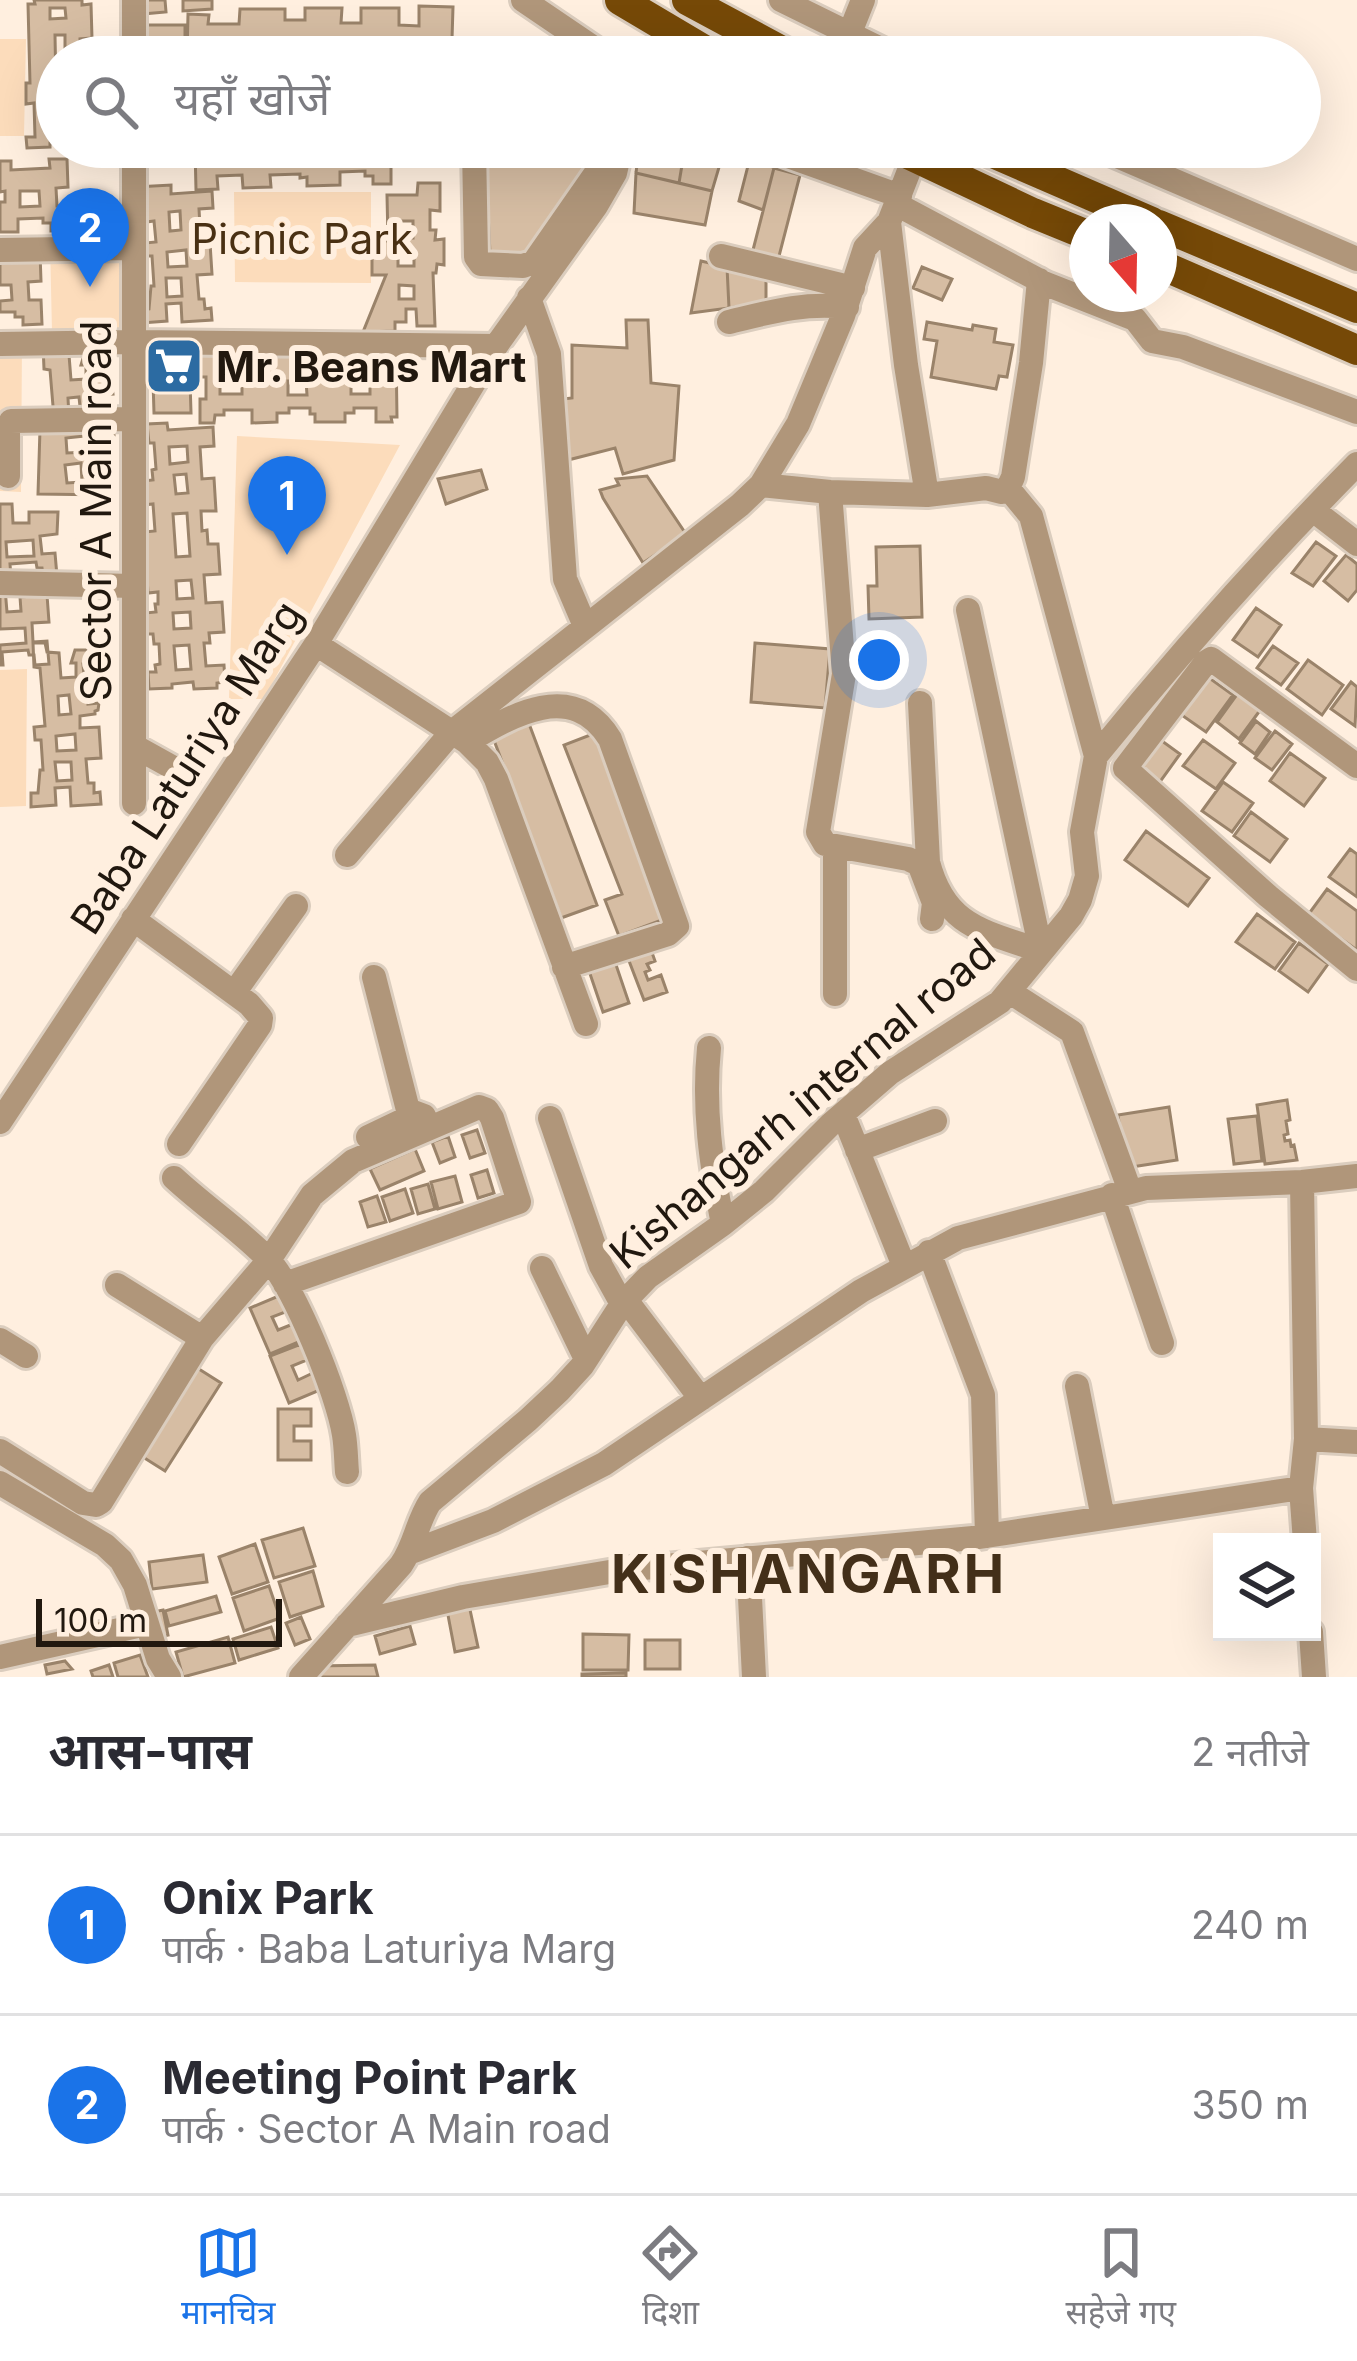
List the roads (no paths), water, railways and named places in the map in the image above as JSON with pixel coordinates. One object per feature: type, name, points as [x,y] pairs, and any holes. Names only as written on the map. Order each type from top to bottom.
[{"type":"main road","points":[[620,0],[678,36]]},
{"type":"main road","points":[[687,0],[754,36]]},
{"type":"main road","points":[[937,168],[1069,227]]},
{"type":"main road","points":[[1028,168],[1112,204]]},
{"type":"main road","points":[[1177,232],[1357,308]]},
{"type":"main road","points":[[1177,272],[1357,350]]},
{"type":"street","points":[[134,0],[134,36]]},
{"type":"street","points":[[523,0],[576,36]]},
{"type":"street","points":[[782,0],[853,36]]},
{"type":"street","points":[[849,34],[863,0]]},
{"type":"street","name":"Sector A Main road","points":[[134,168],[134,803]]},
{"type":"street","points":[[475,168],[478,261],[523,266],[541,266],[600,168]]},
{"type":"street","name":"Baba Laturiya Marg","points":[[0,1122],[316,644],[529,298],[541,266],[596,206],[616,168]]},
{"type":"street","points":[[808,168],[1039,280],[1135,319],[1152,341],[1183,347],[1357,412]]},
{"type":"street","points":[[901,168],[895,208],[901,328],[927,495]]},
{"type":"street","points":[[1145,168],[1357,259]]},
{"type":"street","points":[[347,855],[459,737],[585,626],[761,485],[797,424],[866,248],[895,208]]},
{"type":"street","points":[[0,250],[134,248]]},
{"type":"street","points":[[721,256],[850,298]]},
{"type":"street","points":[[761,485],[927,495],[1008,488],[1027,386],[1039,280]]},
{"type":"street","points":[[529,298],[549,354],[565,579],[585,626]]},
{"type":"street","points":[[729,322],[850,298]]},
{"type":"street","points":[[0,344],[496,346]]},
{"type":"street","points":[[8,476],[11,421],[134,418]]},
{"type":"street","points":[[1096,757],[1158,679],[1357,464]]},
{"type":"street","points":[[1008,488],[1031,516],[1096,757]]},
{"type":"street","points":[[830,492],[844,674],[818,832],[825,844],[919,865],[934,903],[932,920]]},
{"type":"street","points":[[1313,510],[1357,544]]},
{"type":"street","points":[[0,583],[134,586]]},
{"type":"street","points":[[968,610],[1041,951]]},
{"type":"street","points":[[316,644],[459,737],[487,762],[586,1024]]},
{"type":"street","points":[[1357,766],[1211,659],[1125,768],[1357,969]]},
{"type":"street","points":[[920,703],[928,862],[933,881],[958,917],[971,926],[1041,951]]},
{"type":"street","points":[[459,737],[545,706],[563,706],[603,727],[610,740],[676,926],[668,934],[565,967]]},
{"type":"street","points":[[134,746],[188,776]]},
{"type":"street","name":"Kishangarh internal road","points":[[411,1552],[420,1518],[437,1494],[560,1390],[648,1277],[764,1191],[890,1073],[1010,992],[1071,916],[1083,888],[1087,876],[1082,832],[1096,757]]},
{"type":"street","points":[[835,845],[835,994]]},
{"type":"street","points":[[234,993],[296,906]]},
{"type":"street","points":[[133,919],[261,1018],[179,1144]]},
{"type":"street","points":[[374,977],[408,1110],[415,1115]]},
{"type":"street","points":[[1010,992],[1072,1032],[1162,1343]]},
{"type":"street","points":[[709,1048],[705,1099],[723,1224]]},
{"type":"street","points":[[265,1256],[304,1183],[354,1144],[415,1115],[432,1115],[472,1100]]},
{"type":"street","points":[[0,1451],[83,1503],[101,1502],[202,1338],[312,1195],[352,1161],[478,1107],[487,1110],[519,1202],[285,1284]]},
{"type":"street","points":[[843,1114],[904,1266]]},
{"type":"street","points":[[550,1118],[601,1266],[700,1400]]},
{"type":"street","points":[[857,1150],[935,1121]]},
{"type":"street","points":[[301,1677],[411,1552],[462,1535],[604,1464],[861,1291],[958,1238],[1121,1193],[1357,1176]]},
{"type":"street","points":[[174,1178],[265,1256],[285,1284],[336,1403],[347,1472]]},
{"type":"street","points":[[1302,1182],[1304,1533]]},
{"type":"street","points":[[929,1252],[983,1395],[987,1536]]},
{"type":"street","points":[[542,1268],[586,1359]]},
{"type":"street","points":[[117,1285],[202,1338]]},
{"type":"street","points":[[0,1340],[26,1356]]},
{"type":"street","points":[[1077,1386],[1103,1518]]},
{"type":"street","points":[[1306,1439],[1357,1442]]},
{"type":"street","points":[[0,1483],[105,1545],[121,1560],[136,1585],[158,1659],[169,1677]]},
{"type":"street","points":[[345,1625],[422,1605],[621,1570],[987,1536],[1301,1488]]},
{"type":"street","points":[[748,1558],[754,1677]]},
{"type":"street","points":[[0,1657],[146,1624]]},
{"type":"street","points":[[1312,1641],[1314,1677]]},
{"type":"place","name":"Meeting Point Park","points":[[90,287]]},
{"type":"place","name":"Mr. Beans Mart","points":[[174,366]]},
{"type":"place","name":"Onix Park","points":[[287,555]]},
{"type":"district","name":"KISHANGARH","points":[[809,1573]]},
{"type":"park label","name":"Picnic Park","points":[[302,238]]}]
